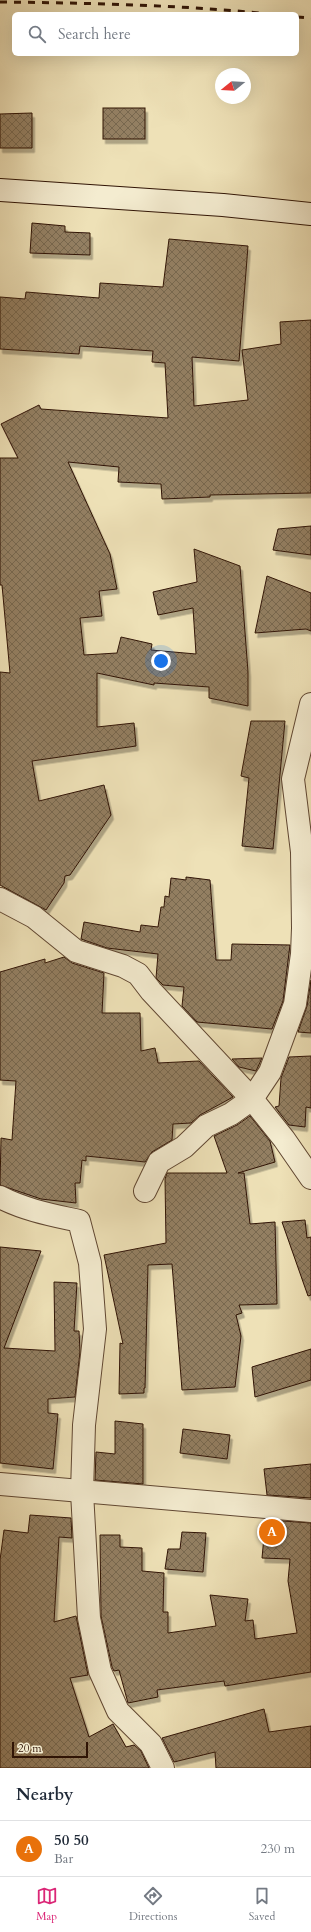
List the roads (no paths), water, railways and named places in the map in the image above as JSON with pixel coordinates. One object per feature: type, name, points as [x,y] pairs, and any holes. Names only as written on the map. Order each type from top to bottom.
[{"type":"street","points":[[0,190],[223,205],[311,214]]},
{"type":"street","points":[[145,1191],[159,1162],[184,1147],[206,1126],[231,1114],[252,1099],[270,1072],[295,1004],[302,954],[302,852],[293,779],[311,704]]},
{"type":"street","points":[[0,899],[34,917],[76,951],[123,966],[138,974],[151,991],[252,1099],[284,1139],[311,1178]]},
{"type":"street","points":[[0,1197],[12,1203],[45,1214],[79,1221],[83,1233],[90,1263],[95,1329],[84,1425],[82,1492],[89,1618],[100,1671],[118,1711],[151,1744],[163,1768]]},
{"type":"street","points":[[0,1484],[311,1511]]},
{"type":"railway","points":[[0,2],[135,5],[247,12]]},
{"type":"railway","points":[[299,17],[311,18]]},
{"type":"place","name":"50 50","points":[[272,1532]]}]
